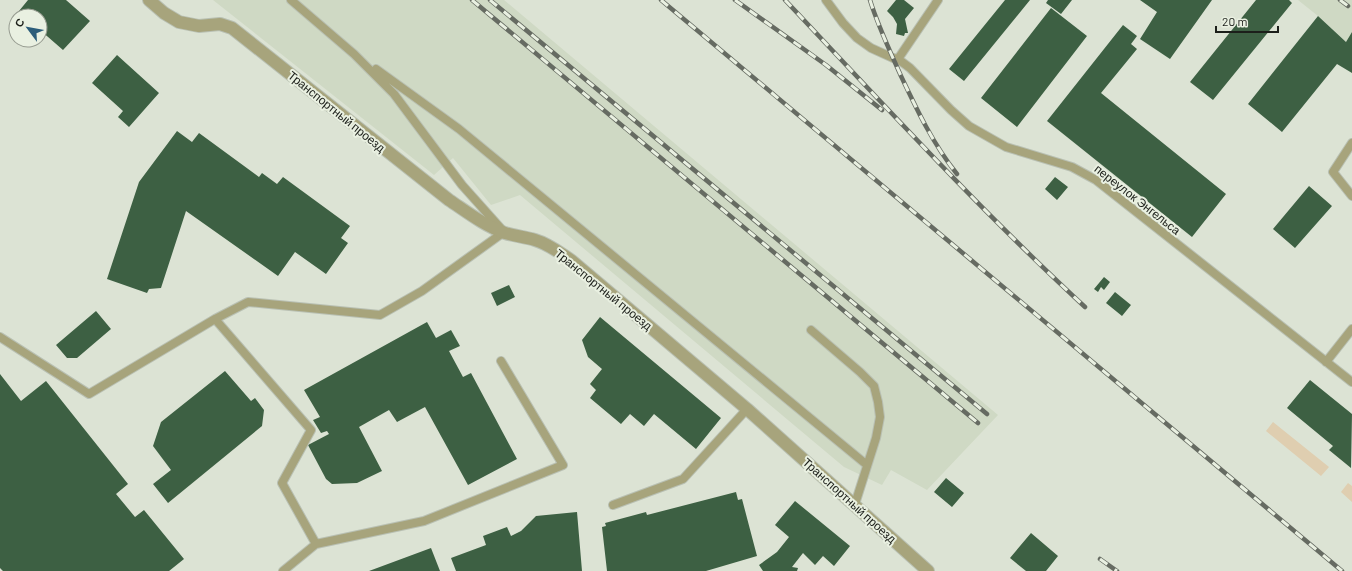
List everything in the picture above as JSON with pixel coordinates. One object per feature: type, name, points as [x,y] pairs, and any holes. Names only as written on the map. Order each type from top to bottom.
[{"type":"street","name":"Транспортный проезд","points":[[149,0],[164,13],[180,22],[199,26],[220,24],[232,28],[449,200],[475,218],[504,232],[535,240],[553,248],[572,261],[747,409],[855,504],[928,571]]},
{"type":"lane","points":[[0,337],[90,394],[214,319],[248,302],[380,315],[422,292],[504,232],[462,185],[394,94],[354,54],[291,0]]},
{"type":"lane","points":[[826,0],[843,23],[857,38],[871,48],[898,59],[938,0]]},
{"type":"lane","points":[[354,54],[459,129],[867,465]]},
{"type":"lane","name":"переулок Энгельса","points":[[898,59],[969,126],[988,138],[1006,147],[1072,167],[1096,180],[1352,382]]},
{"type":"lane","points":[[1352,143],[1333,172],[1352,196]]},
{"type":"lane","points":[[214,319],[311,430],[282,483],[316,544]]},
{"type":"lane","points":[[1326,362],[1352,329]]},
{"type":"lane","points":[[811,330],[874,386],[880,417],[876,438],[855,504]]},
{"type":"lane","points":[[283,571],[316,544],[424,521],[563,465],[501,361]]},
{"type":"lane","points":[[613,505],[683,479],[747,409]]},
{"type":"shaded area","points":[[213,0],[504,0],[998,415],[927,490],[891,470],[882,485],[844,467],[520,195],[491,205],[453,158],[434,175]]},
{"type":"shaded area","points":[[1298,0],[1352,0],[1352,32],[1346,42],[1318,16]]},
{"type":"shaded area","points":[[1273,422],[1329,467],[1321,476],[1266,431]]},
{"type":"shaded area","points":[[1348,483],[1352,486],[1352,502],[1341,492]]},
{"type":"building","points":[[28,0],[66,0],[90,21],[63,50],[48,37],[48,8],[21,8]]},
{"type":"building","points":[[896,0],[904,0],[914,8],[905,19],[908,33],[905,33],[904,36],[896,34],[897,24],[887,11]]},
{"type":"building","points":[[1005,0],[1030,0],[964,81],[949,69]]},
{"type":"building","points":[[1048,0],[1072,0],[1061,14],[1046,3]]},
{"type":"building","points":[[1140,0],[1212,0],[1170,59],[1140,39],[1157,12]]},
{"type":"building","points":[[1256,0],[1289,0],[1292,3],[1213,100],[1190,82]]},
{"type":"building","points":[[1051,8],[1087,36],[1017,127],[981,98]]},
{"type":"building","points":[[1318,16],[1346,42],[1352,32],[1352,73],[1337,64],[1282,132],[1248,104]]},
{"type":"building","points":[[1123,25],[1137,36],[1131,44],[1137,49],[1101,93],[1226,194],[1192,237],[1047,121]]},
{"type":"building","points":[[117,55],[159,93],[129,127],[118,117],[123,111],[92,83]]},
{"type":"building","points":[[177,131],[192,142],[199,133],[259,177],[262,173],[277,184],[283,177],[350,226],[341,238],[348,243],[326,274],[295,252],[278,276],[186,211],[161,288],[149,289],[147,293],[107,279],[139,182]]},
{"type":"building","points":[[1055,177],[1068,187],[1057,200],[1045,189]]},
{"type":"building","points":[[1309,186],[1332,206],[1295,248],[1273,229]]},
{"type":"building","points":[[1104,277],[1110,282],[1104,290],[1101,287],[1098,292],[1094,289]]},
{"type":"building","points":[[509,285],[515,297],[497,306],[491,293]]},
{"type":"building","points":[[1115,292],[1131,305],[1122,316],[1106,303]]},
{"type":"building","points":[[96,311],[111,329],[77,358],[67,358],[56,345]]},
{"type":"building","points":[[600,317],[721,418],[696,449],[654,414],[644,426],[630,414],[621,424],[590,398],[596,390],[590,384],[602,369],[588,357],[582,340]]},
{"type":"building","points":[[427,322],[436,338],[451,330],[460,346],[449,351],[463,377],[471,373],[517,459],[468,485],[425,407],[397,422],[389,410],[359,427],[382,471],[357,483],[332,484],[326,479],[308,445],[329,434],[327,431],[321,433],[313,420],[320,417],[304,390]]},
{"type":"building","points":[[225,371],[251,401],[255,398],[264,410],[262,426],[168,503],[153,484],[171,470],[153,446],[161,422]]},
{"type":"building","points":[[0,374],[21,401],[46,381],[128,484],[116,494],[135,517],[144,510],[184,559],[169,571],[3,571],[0,568]]},
{"type":"building","points":[[1310,380],[1352,414],[1351,468],[1329,450],[1333,446],[1287,408]]},
{"type":"building","points":[[946,478],[964,493],[952,507],[934,492]]},
{"type":"building","points":[[736,492],[738,500],[742,499],[757,556],[706,571],[607,571],[602,527],[606,526],[605,523],[646,512],[647,515]]},
{"type":"building","points":[[795,501],[850,546],[834,566],[823,556],[815,565],[803,553],[792,567],[798,568],[797,571],[763,571],[759,565],[777,552],[789,537],[775,525]]},
{"type":"building","points":[[577,512],[582,571],[456,571],[451,558],[486,545],[483,536],[507,527],[511,536],[521,531],[536,516]]},
{"type":"building","points":[[1031,533],[1058,556],[1046,571],[1026,571],[1010,558]]},
{"type":"building","points":[[431,548],[440,571],[369,571]]},
{"type":"railway","points":[[472,0],[978,423]]},
{"type":"railway","points":[[490,0],[987,414]]},
{"type":"railway","points":[[661,0],[1342,571]]},
{"type":"railway","points":[[735,0],[826,65],[882,110]]},
{"type":"railway","points":[[785,0],[970,195],[1085,307]]},
{"type":"railway","points":[[870,0],[888,48],[919,114],[940,151],[957,174]]},
{"type":"railway","points":[[1340,0],[1348,6]]},
{"type":"railway","points":[[1100,559],[1117,571]]}]
